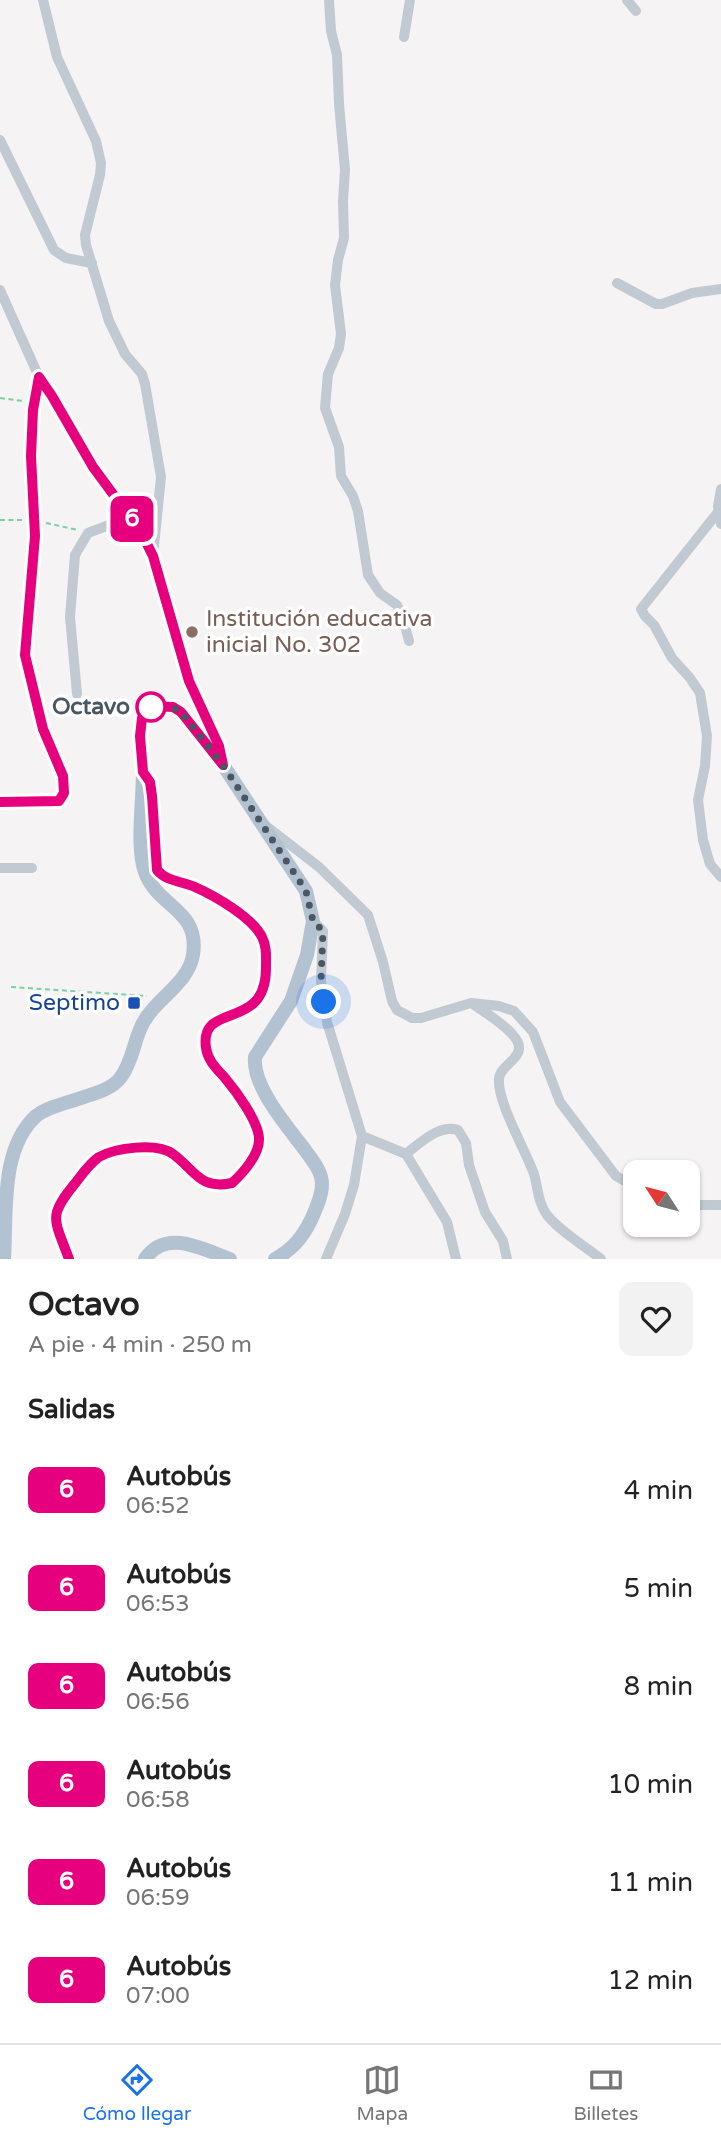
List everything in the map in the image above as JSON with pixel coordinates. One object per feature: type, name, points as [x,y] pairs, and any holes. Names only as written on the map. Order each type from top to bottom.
[{"type":"main road","points":[[5,1259],[4,1166],[10,1146],[23,1127],[37,1115],[108,1088],[121,1077],[147,1016],[186,974],[193,957],[194,937],[190,923],[151,885],[144,870],[140,736],[142,718],[151,706],[163,705],[181,712],[223,765],[306,891],[313,921],[307,954],[290,1001],[255,1057],[254,1065],[258,1080],[279,1115],[317,1167],[322,1183],[317,1206],[305,1231],[292,1250],[275,1259]]},
{"type":"main road","points":[[145,1259],[151,1250],[163,1243],[176,1241],[230,1259]]},
{"type":"street","points":[[43,0],[57,57],[96,141],[101,163],[85,234],[92,263],[109,321],[125,354],[142,374],[145,384],[161,477],[153,556]]},
{"type":"street","points":[[329,0],[331,31],[337,55],[345,170],[344,238],[335,285],[341,334],[339,348],[328,374],[325,408],[339,447],[341,476],[358,511],[368,575],[380,593],[397,605],[409,641]]},
{"type":"street","points":[[404,37],[410,0]]},
{"type":"street","points":[[627,0],[636,10]]},
{"type":"street","points":[[0,139],[54,250],[66,258],[92,263]]},
{"type":"street","points":[[617,284],[656,304],[692,293],[721,289]]},
{"type":"street","points":[[0,290],[39,377],[93,467],[141,532],[153,556],[189,681],[219,746],[223,765]]},
{"type":"street","points":[[0,802],[59,801],[64,793],[63,776],[43,729],[25,655],[35,536],[31,456],[33,403],[39,377]]},
{"type":"street","points":[[721,489],[720,518],[641,609],[654,625],[672,658],[699,693],[707,736],[705,766],[698,800],[703,839],[710,864],[721,877]]},
{"type":"street","points":[[78,694],[71,617],[75,555],[88,533],[109,525],[128,513]]},
{"type":"street","points":[[69,1259],[59,1236],[56,1212],[66,1193],[100,1157],[131,1148],[156,1148],[173,1153],[204,1181],[223,1185],[232,1183],[240,1176],[259,1141],[247,1109],[214,1067],[205,1046],[206,1034],[213,1023],[248,1009],[260,1000],[266,976],[267,953],[264,940],[258,929],[228,906],[195,887],[164,877],[157,870],[152,796],[150,782],[143,772]]},
{"type":"street","points":[[256,817],[319,867],[368,915],[383,962],[391,1001],[397,1010],[412,1018],[471,1003],[499,1006],[514,1011],[533,1032],[559,1102],[616,1175],[623,1179]]},
{"type":"street","points":[[0,868],[32,868]]},
{"type":"street","points":[[313,921],[323,931],[321,981],[327,1022],[362,1136],[354,1185],[326,1259]]},
{"type":"street","points":[[471,1003],[507,1029],[518,1044],[518,1052],[500,1073],[499,1088],[533,1172],[545,1213],[601,1259]]},
{"type":"street","points":[[406,1154],[432,1134],[448,1129],[458,1130],[466,1143],[469,1165],[485,1212],[503,1241],[508,1259]]},
{"type":"street","points":[[362,1136],[406,1154],[447,1222],[456,1259]]},
{"type":"street","points":[[700,1205],[721,1205]]},
{"type":"path","points":[[0,398],[33,403]]},
{"type":"path","points":[[11,987],[163,997]]},
{"type":"bus line","name":"6","points":[[0,802],[59,801],[64,793],[63,776],[43,729],[25,655],[36,521],[31,456],[33,403],[39,377],[93,467],[141,532],[153,556],[189,681],[219,746],[223,765],[181,712],[173,707],[151,706],[142,718],[140,736],[143,772],[150,782],[157,870],[164,877],[178,880],[211,895],[248,920],[258,929],[267,953],[265,986],[260,1000],[248,1009],[213,1023],[206,1034],[208,1056],[247,1109],[258,1132],[259,1141],[247,1167],[232,1183],[223,1185],[213,1184],[195,1176],[167,1150],[131,1148],[100,1157],[66,1193],[56,1212],[59,1236],[69,1259]]},
{"type":"place","name":"Institución educativa inicial No. 302","points":[[192,632]]},
{"type":"place","name":"Octavo","points":[[151,707]]},
{"type":"place","name":"Septimo","points":[[134,1003]]},
{"type":"route","points":[[151,707],[163,705],[181,712],[223,765],[306,891],[313,921],[323,931],[321,981],[324,1002]]}]
